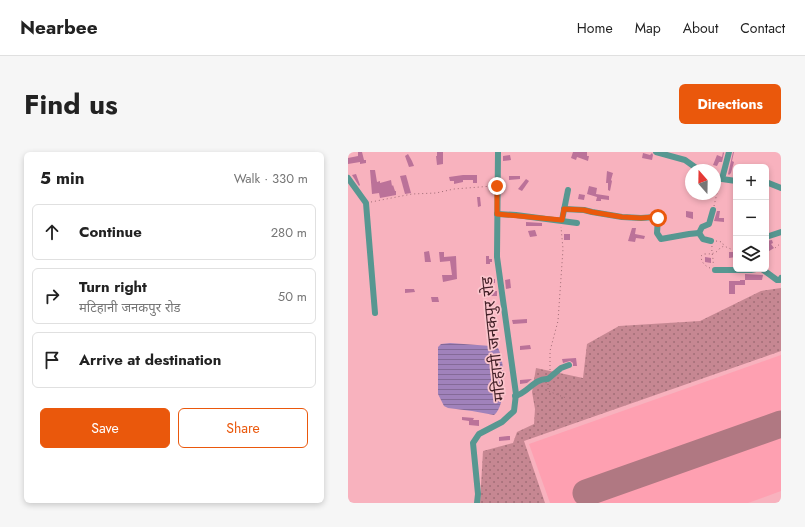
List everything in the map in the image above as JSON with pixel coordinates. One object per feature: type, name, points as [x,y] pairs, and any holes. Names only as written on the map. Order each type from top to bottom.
[{"type":"street","name":"मटिहानी जनकपुर रोड","points":[[477,503],[478,494],[473,443],[480,434],[502,422],[514,411],[515,396],[497,257],[498,152]]},
{"type":"street","points":[[656,152],[685,160],[690,164]]},
{"type":"street","points":[[721,171],[728,152]]},
{"type":"street","points":[[348,178],[366,203],[375,313]]},
{"type":"street","points":[[721,179],[733,181]]},
{"type":"street","points":[[769,183],[781,188]]},
{"type":"street","points":[[562,220],[568,190]]},
{"type":"street","points":[[564,209],[584,210],[622,217],[656,217],[658,220],[657,233],[661,239],[699,233]]},
{"type":"street","points":[[699,233],[702,227],[708,224],[713,210]]},
{"type":"street","points":[[497,214],[562,220],[577,223]]},
{"type":"street","points":[[769,236],[781,232]]},
{"type":"street","points":[[699,233],[703,239],[712,241]]},
{"type":"street","points":[[714,270],[733,270]]},
{"type":"street","points":[[766,272],[777,280],[780,280],[781,278]]},
{"type":"street","points":[[515,396],[522,394],[536,382],[550,378],[561,368],[569,365]]},
{"type":"path","points":[[366,203],[412,194],[436,193],[454,189],[497,186]]},
{"type":"path","points":[[713,210],[715,200]]},
{"type":"path","points":[[562,220],[563,250],[558,321],[549,358],[550,378],[548,391],[566,398]]},
{"type":"path","points":[[724,246],[720,248],[718,252],[713,254],[704,254],[701,256],[701,260],[707,267],[714,270],[714,259],[713,254],[711,250],[712,241],[722,242],[724,246],[733,250]]},
{"type":"path","points":[[775,248],[781,243]]},
{"type":"shaded area","points":[[781,288],[781,351],[524,441],[545,503],[480,503],[483,451],[513,443],[517,432],[534,424],[535,409],[532,392],[536,368],[583,378],[587,344],[619,326],[700,321],[761,291]]},
{"type":"shaded area","points":[[450,343],[491,346],[498,348],[502,362],[504,383],[501,402],[494,415],[448,408],[444,406],[438,394],[438,347],[441,344]]},
{"type":"shaded area","points":[[781,355],[781,491],[748,503],[550,503],[529,444]]},
{"type":"building","points":[[358,152],[362,152],[366,163],[360,164],[360,162],[348,164],[348,158],[358,156]]},
{"type":"building","points":[[437,152],[443,152],[443,164],[437,165]]},
{"type":"building","points":[[573,152],[587,152],[587,156],[589,156],[588,161],[577,157],[576,160],[571,158]]},
{"type":"building","points":[[723,152],[722,162],[713,164],[717,155],[722,157]]},
{"type":"building","points":[[734,152],[732,161],[734,162],[733,164],[731,173],[729,175],[728,174]]},
{"type":"building","points":[[643,153],[650,155],[652,153],[652,160],[642,158]]},
{"type":"building","points":[[408,154],[414,166],[409,167],[405,156]]},
{"type":"building","points":[[510,155],[511,160],[503,161],[503,156]]},
{"type":"building","points":[[370,170],[375,170],[377,182],[380,181],[380,183],[391,180],[392,186],[393,185],[396,191],[396,195],[380,198],[379,193],[372,194]]},
{"type":"building","points":[[607,171],[613,173],[610,191],[608,190],[608,183],[606,183]]},
{"type":"building","points":[[356,174],[360,185],[359,186],[352,175]]},
{"type":"building","points":[[406,175],[411,193],[405,194],[400,176]]},
{"type":"building","points":[[477,175],[477,183],[473,183],[473,180],[463,180],[463,182],[454,184],[454,181],[450,181],[449,177]]},
{"type":"building","points":[[509,176],[520,176],[520,179],[509,180]]},
{"type":"building","points":[[526,179],[529,181],[522,191],[518,189]]},
{"type":"building","points":[[589,186],[597,188],[596,194],[609,196],[609,200],[601,199],[601,201],[596,201],[597,197],[587,194]]},
{"type":"building","points":[[579,194],[585,195],[584,200],[578,199]]},
{"type":"building","points":[[477,197],[480,197],[481,206],[478,207]]},
{"type":"building","points":[[686,211],[693,212],[693,219],[686,217]]},
{"type":"building","points":[[717,211],[720,211],[719,218],[724,218],[724,222],[714,221]]},
{"type":"building","points":[[526,222],[542,223],[542,226],[526,226]]},
{"type":"building","points":[[632,228],[636,228],[635,234],[645,236],[644,239],[636,238],[635,242],[628,241]]},
{"type":"building","points":[[535,230],[537,236],[530,237],[528,231]]},
{"type":"building","points":[[564,234],[570,234],[570,240],[564,240]]},
{"type":"building","points":[[769,240],[772,240],[773,243],[771,244],[774,248],[769,251]]},
{"type":"building","points":[[429,251],[431,262],[425,262],[424,252]]},
{"type":"building","points":[[439,252],[444,252],[444,257],[456,256],[457,279],[443,282],[442,275],[452,275],[450,261],[440,262]]},
{"type":"building","points":[[729,252],[733,252],[733,257],[729,258]]},
{"type":"building","points":[[486,256],[489,256],[489,259],[492,259],[490,264],[486,264]]},
{"type":"building","points":[[705,257],[711,258],[711,263],[705,262]]},
{"type":"building","points":[[745,274],[763,275],[762,280],[745,280]]},
{"type":"building","points":[[485,279],[495,279],[495,283],[484,284]]},
{"type":"building","points":[[510,279],[511,288],[506,289],[505,280]]},
{"type":"building","points":[[745,280],[745,285],[735,285],[735,294],[729,294],[729,281]]},
{"type":"building","points":[[405,289],[414,289],[415,292],[405,293]]},
{"type":"building","points":[[490,291],[497,291],[497,296],[490,296]]},
{"type":"building","points":[[431,297],[438,297],[439,302],[432,302]]},
{"type":"building","points":[[527,319],[527,323],[513,324],[512,320]]},
{"type":"building","points":[[530,345],[531,349],[520,350],[520,346]]},
{"type":"building","points":[[576,358],[577,366],[573,366],[573,363],[570,361],[563,363],[562,359]]},
{"type":"building","points":[[532,379],[527,383],[520,384],[520,380]]},
{"type":"building","points":[[462,417],[479,420],[479,426],[469,425],[469,421],[462,420]]},
{"type":"building","points":[[510,436],[510,440],[499,441],[499,437]]},
{"type":"runway","points":[[586,493],[781,424]]},
{"type":"route","points":[[497,186],[497,214],[562,220],[564,209],[584,210],[622,217],[658,218]]}]
